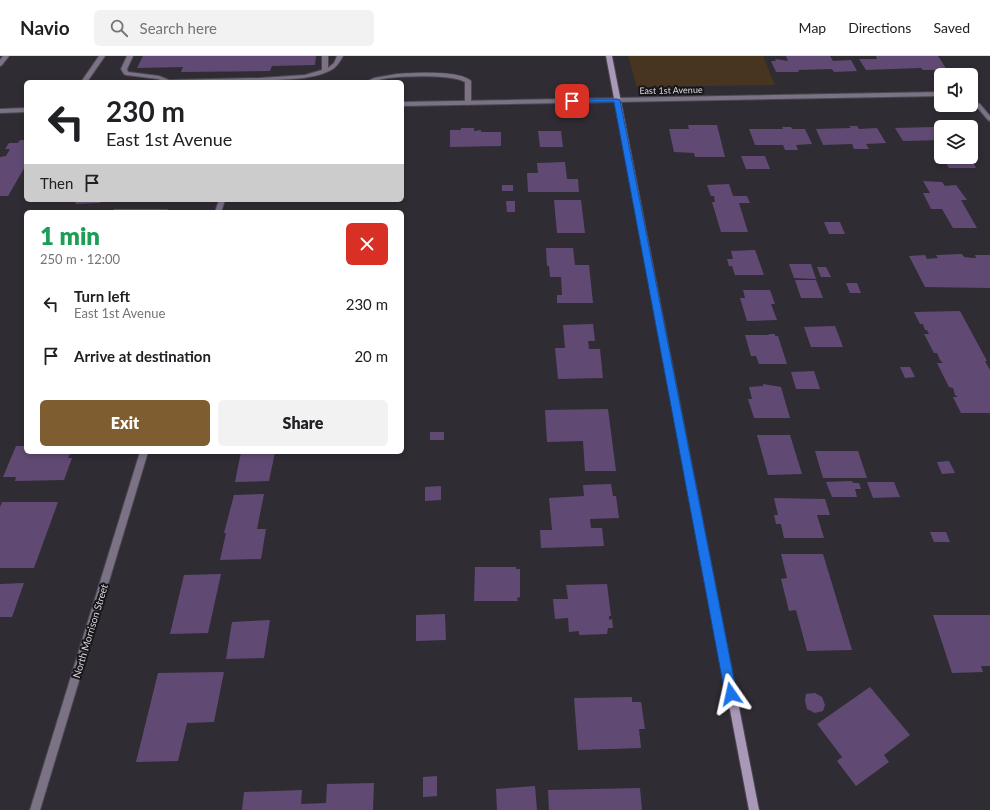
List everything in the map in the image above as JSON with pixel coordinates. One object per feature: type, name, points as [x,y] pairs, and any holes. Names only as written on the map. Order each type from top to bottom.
[{"type":"street","points":[[0,64],[6,56]]},
{"type":"street","points":[[85,80],[102,56]]},
{"type":"street","points":[[130,56],[124,69],[126,73],[160,80]]},
{"type":"street","points":[[325,56],[325,71]]},
{"type":"street","points":[[264,80],[278,77],[312,76],[325,71],[338,61],[340,56]]},
{"type":"street","points":[[609,56],[754,810]]},
{"type":"street","points":[[372,80],[375,78],[387,77],[453,76],[463,78],[468,81],[468,103]]},
{"type":"street","name":"East 1st Avenue","points":[[404,104],[934,94]]},
{"type":"street","points":[[978,104],[990,119]]},
{"type":"street","points":[[0,111],[24,110]]},
{"type":"street","name":"North Morrison Street","points":[[35,810],[143,454]]},
{"type":"shaded area","points":[[628,56],[763,56],[775,85],[637,87]]},
{"type":"building","points":[[143,56],[316,56],[315,65],[272,66],[270,71],[181,72],[183,67],[137,68]]},
{"type":"building","points":[[786,56],[830,56],[833,61],[851,60],[857,71],[834,72],[832,69],[798,70],[799,72],[776,72],[771,61],[776,61],[775,59],[788,61]]},
{"type":"building","points":[[876,56],[938,56],[946,68],[934,68],[934,70],[923,70],[921,68],[866,70],[859,59],[877,59]]},
{"type":"building","points":[[688,125],[717,125],[725,157],[695,157],[694,153],[674,152],[669,129],[689,129]]},
{"type":"building","points":[[849,126],[857,126],[859,129],[877,128],[886,143],[866,144],[869,149],[854,149],[852,144],[823,145],[816,129],[851,128]]},
{"type":"building","points":[[782,127],[805,129],[812,144],[796,145],[798,150],[785,150],[783,145],[755,145],[749,129],[783,129]]},
{"type":"building","points":[[934,127],[934,140],[903,141],[895,128]]},
{"type":"building","points":[[461,128],[474,128],[474,131],[481,130],[481,132],[501,132],[501,146],[450,147],[450,130],[461,130]]},
{"type":"building","points":[[538,131],[561,131],[563,147],[540,147]]},
{"type":"building","points":[[20,140],[24,140],[24,168],[8,196],[0,196],[0,157],[6,156],[10,149],[5,149],[9,143],[18,143]]},
{"type":"building","points":[[741,156],[765,156],[770,169],[746,169]]},
{"type":"building","points":[[565,162],[567,179],[578,179],[579,192],[528,192],[527,173],[538,173],[537,163]]},
{"type":"building","points":[[946,164],[974,164],[976,168],[949,168]]},
{"type":"building","points":[[923,181],[942,182],[945,186],[956,185],[967,200],[961,200],[977,228],[953,228],[942,209],[931,209],[923,193],[930,193]]},
{"type":"building","points":[[729,184],[733,196],[747,196],[750,203],[739,203],[748,232],[721,232],[712,202],[715,202],[714,196],[711,196],[707,185]]},
{"type":"building","points":[[502,185],[513,185],[513,191],[502,191]]},
{"type":"building","points":[[554,200],[581,200],[585,233],[557,233]]},
{"type":"building","points":[[506,201],[515,201],[515,212],[507,212]]},
{"type":"building","points":[[76,202],[100,202],[100,203],[75,204]]},
{"type":"building","points":[[114,209],[168,209],[167,210]]},
{"type":"building","points":[[824,222],[840,222],[845,234],[829,234]]},
{"type":"building","points":[[546,248],[573,248],[575,265],[589,265],[593,303],[557,303],[557,295],[562,295],[561,277],[550,277],[549,266],[547,266]]},
{"type":"building","points":[[755,250],[764,275],[735,275],[732,266],[729,266],[727,259],[733,259],[731,251]]},
{"type":"building","points":[[962,254],[964,257],[973,258],[976,258],[975,255],[990,255],[990,288],[925,287],[909,256],[925,255],[927,259],[938,258],[936,255]]},
{"type":"building","points":[[789,264],[811,264],[816,279],[794,278]]},
{"type":"building","points":[[817,267],[826,267],[831,277],[821,277]]},
{"type":"building","points":[[795,280],[816,280],[823,298],[801,298]]},
{"type":"building","points":[[846,283],[857,283],[861,293],[850,293]]},
{"type":"building","points":[[743,290],[770,290],[775,304],[771,304],[777,320],[747,321],[740,298],[745,298]]},
{"type":"building","points":[[960,311],[987,361],[985,361],[990,370],[990,413],[961,413],[953,397],[958,397],[955,395],[953,388],[949,387],[937,363],[943,363],[937,353],[934,353],[924,334],[929,334],[927,330],[925,330],[923,324],[920,324],[914,312]]},
{"type":"building","points":[[593,324],[595,341],[588,341],[589,349],[600,349],[603,378],[558,379],[555,348],[565,348],[563,325]]},
{"type":"building","points":[[835,326],[843,347],[811,347],[804,327]]},
{"type":"building","points":[[775,334],[775,336],[778,336],[787,364],[759,364],[756,356],[751,356],[745,335]]},
{"type":"building","points":[[900,367],[910,367],[915,377],[905,378]]},
{"type":"building","points":[[814,371],[820,389],[796,389],[791,372]]},
{"type":"building","points":[[763,384],[781,387],[790,418],[754,418],[748,399],[752,399],[749,387],[763,386]]},
{"type":"building","points":[[608,409],[616,471],[585,471],[583,441],[547,442],[545,410]]},
{"type":"building","points":[[430,432],[444,432],[444,440],[430,440]]},
{"type":"building","points":[[757,435],[790,435],[802,474],[768,475]]},
{"type":"building","points":[[16,446],[24,446],[24,454],[70,454],[68,458],[72,458],[64,480],[15,481],[16,477],[3,477]]},
{"type":"building","points":[[815,451],[858,451],[867,478],[823,478]]},
{"type":"building","points":[[241,454],[275,454],[269,481],[235,482]]},
{"type":"building","points":[[949,461],[955,473],[942,474],[937,462]]},
{"type":"building","points":[[852,481],[853,483],[859,483],[861,489],[855,489],[857,497],[832,497],[826,482]]},
{"type":"building","points":[[867,482],[894,482],[900,497],[873,498]]},
{"type":"building","points":[[611,484],[613,496],[616,496],[619,518],[590,519],[591,528],[602,528],[604,546],[541,548],[540,530],[552,530],[549,498],[584,496],[583,485]]},
{"type":"building","points":[[441,486],[441,500],[425,501],[425,487]]},
{"type":"building","points":[[264,494],[257,529],[266,529],[261,559],[220,560],[226,533],[224,533],[234,495]]},
{"type":"building","points":[[774,498],[825,499],[830,515],[817,515],[824,538],[784,538],[781,524],[776,524],[774,515],[778,515]]},
{"type":"building","points":[[2,502],[58,502],[34,568],[0,568],[0,507]]},
{"type":"building","points":[[930,532],[946,532],[950,542],[934,542]]},
{"type":"building","points":[[781,554],[823,554],[852,650],[807,651],[796,610],[789,611],[781,579],[787,578]]},
{"type":"building","points":[[475,567],[516,567],[516,569],[520,569],[520,597],[517,598],[518,601],[474,601]]},
{"type":"building","points":[[221,574],[208,633],[170,634],[184,575]]},
{"type":"building","points":[[24,583],[12,617],[0,617],[0,584]]},
{"type":"building","points":[[607,584],[611,616],[609,616],[609,620],[612,619],[613,628],[608,628],[607,634],[579,635],[579,631],[569,632],[568,618],[555,619],[553,599],[568,599],[566,585]]},
{"type":"building","points":[[445,614],[446,640],[416,641],[416,615]]},
{"type":"building","points":[[933,615],[990,615],[990,666],[981,666],[983,672],[952,673]]},
{"type":"building","points":[[270,620],[264,658],[226,659],[232,622]]},
{"type":"building","points":[[224,672],[214,722],[187,723],[178,761],[136,762],[158,673]]},
{"type":"building","points":[[870,687],[910,735],[884,755],[889,762],[856,786],[837,761],[842,757],[817,724]]},
{"type":"building","points":[[815,693],[822,697],[825,705],[823,711],[815,713],[807,709],[805,700],[806,694]]},
{"type":"building","points":[[632,697],[632,702],[641,702],[645,729],[639,729],[641,748],[578,750],[574,698]]},
{"type":"building","points":[[437,776],[437,796],[423,797],[423,777]]},
{"type":"building","points":[[374,783],[373,810],[242,810],[244,792],[302,790],[301,804],[326,803],[327,784]]},
{"type":"building","points":[[535,786],[537,810],[497,810],[496,789]]},
{"type":"building","points":[[640,788],[642,810],[549,810],[548,790]]},
{"type":"route","points":[[572,101],[617,100],[731,694]]}]
